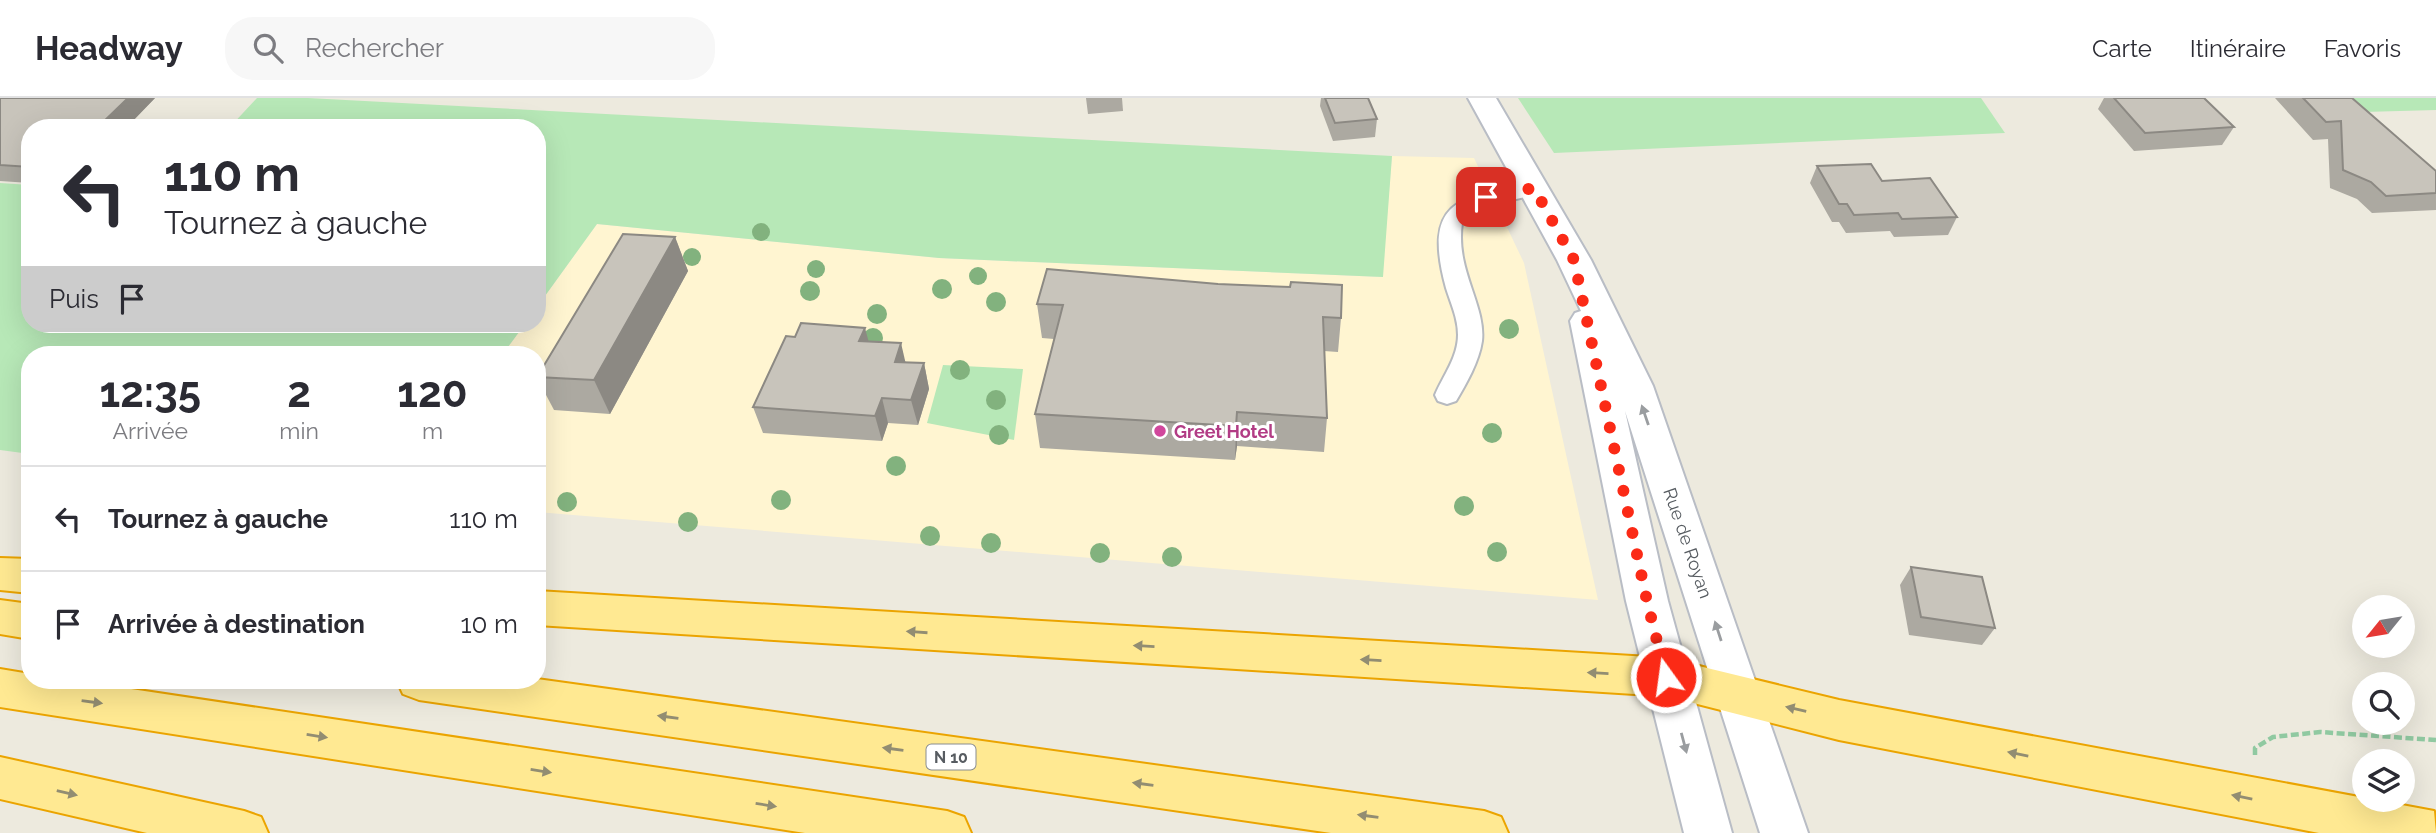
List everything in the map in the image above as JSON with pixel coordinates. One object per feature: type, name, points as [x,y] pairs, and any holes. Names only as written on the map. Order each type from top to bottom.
[{"type":"highway","points":[[0,574],[21,575]]},
{"type":"highway","points":[[546,609],[1666,677],[1839,720],[2434,833]]},
{"type":"highway","points":[[0,617],[21,620]]},
{"type":"highway","points":[[0,688],[947,833]]},
{"type":"highway","name":"N 10","points":[[475,689],[1484,833]]},
{"type":"highway","points":[[0,778],[244,833]]},
{"type":"main road","name":"Rue de Royan","points":[[1482,98],[1574,260],[1634,386],[1784,833]]},
{"type":"main road","name":"Rue de Royan","points":[[1574,260],[1647,601],[1708,833]]},
{"type":"lane","points":[[1447,395],[1471,339],[1469,318],[1449,250],[1448,225],[1457,211],[1467,203],[1534,188]]},
{"type":"path","points":[[2264,801],[2256,768],[2255,748],[2273,737],[2320,732],[2436,740]]},
{"type":"shaded area","points":[[1392,156],[1474,158],[1524,263],[1598,600],[546,513],[546,346],[509,346],[518,333],[546,333],[546,295],[597,224],[939,258],[1382,277]]},
{"type":"green space","points":[[257,98],[308,98],[1392,156],[1383,277],[939,258],[597,224],[546,295],[546,119],[237,119]]},
{"type":"green space","points":[[1518,98],[1981,98],[2005,133],[1554,153]]},
{"type":"green space","points":[[2347,98],[2436,98],[2436,110],[2363,112]]},
{"type":"green space","points":[[0,183],[21,184],[21,333],[518,333],[509,346],[21,346],[21,453],[0,450]]},
{"type":"green space","points":[[943,365],[1023,369],[1014,440],[927,423]]},
{"type":"building","points":[[0,98],[128,98],[106,119],[21,119],[21,166],[0,165]]},
{"type":"building","points":[[1325,98],[1368,98],[1377,119],[1335,123]]},
{"type":"building","points":[[2114,98],[2204,98],[2234,127],[2145,133]]},
{"type":"building","points":[[2303,98],[2352,98],[2436,171],[2436,193],[2386,196],[2371,182],[2343,170],[2341,121],[2326,122]]},
{"type":"building","points":[[1871,164],[1882,181],[1930,178],[1957,217],[1902,219],[1898,213],[1854,215],[1847,204],[1839,204],[1817,166]]},
{"type":"building","points":[[623,234],[675,237],[594,380],[546,377],[546,362]]},
{"type":"building","points":[[1047,269],[1218,284],[1290,287],[1291,282],[1342,285],[1341,318],[1323,317],[1327,418],[1237,412],[1236,426],[1035,414],[1063,305],[1037,304]]},
{"type":"building","points":[[801,323],[865,328],[859,341],[901,343],[895,362],[924,363],[911,400],[882,398],[875,416],[753,407],[786,336],[795,337]]},
{"type":"building","points":[[1911,567],[1982,577],[1995,628],[1921,617]]},
{"type":"place","name":"Greet Hotel","points":[[1160,431]]},
{"type":"route","points":[[1486,197],[1534,188],[1574,260],[1647,601],[1666,677]]}]
